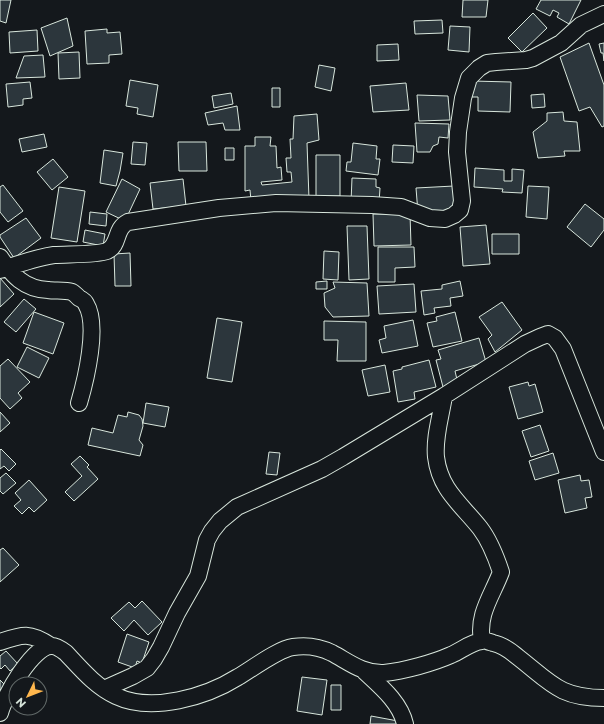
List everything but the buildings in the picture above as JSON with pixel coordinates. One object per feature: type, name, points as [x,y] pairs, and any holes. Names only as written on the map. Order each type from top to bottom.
[{"type":"street","points":[[2,265],[37,258],[106,251],[116,243],[120,228],[128,222],[219,208],[276,203],[372,205],[401,208],[430,218],[445,219],[454,215],[460,210],[462,201],[457,152],[458,132],[463,98],[469,78],[479,68],[487,63],[526,60],[555,48],[581,25],[604,14]]},
{"type":"street","points":[[2,265],[17,279],[29,286],[44,290],[72,292],[86,303],[91,317],[91,333],[85,382],[79,403]]},
{"type":"street","points":[[104,689],[147,668],[154,659],[176,613],[198,576],[207,540],[220,521],[237,507],[322,469],[444,396],[525,344],[548,334],[555,338],[563,349],[604,452]]},
{"type":"street","points":[[444,396],[436,456],[439,473],[455,500],[482,529],[492,547],[501,572],[481,619],[480,631],[482,641]]},
{"type":"street","points":[[0,642],[16,636],[34,636],[66,653],[104,689],[118,697],[136,702],[154,703],[183,700],[205,693],[228,684],[272,656],[292,647],[314,646],[331,652],[364,671],[396,704],[401,711],[405,724]]},
{"type":"street","points":[[364,671],[382,673],[402,670],[442,659],[482,641],[495,643],[511,652],[551,685],[568,694],[592,698],[604,698]]},
{"type":"street","points":[[0,713],[13,685],[25,666],[43,649],[51,646]]}]
